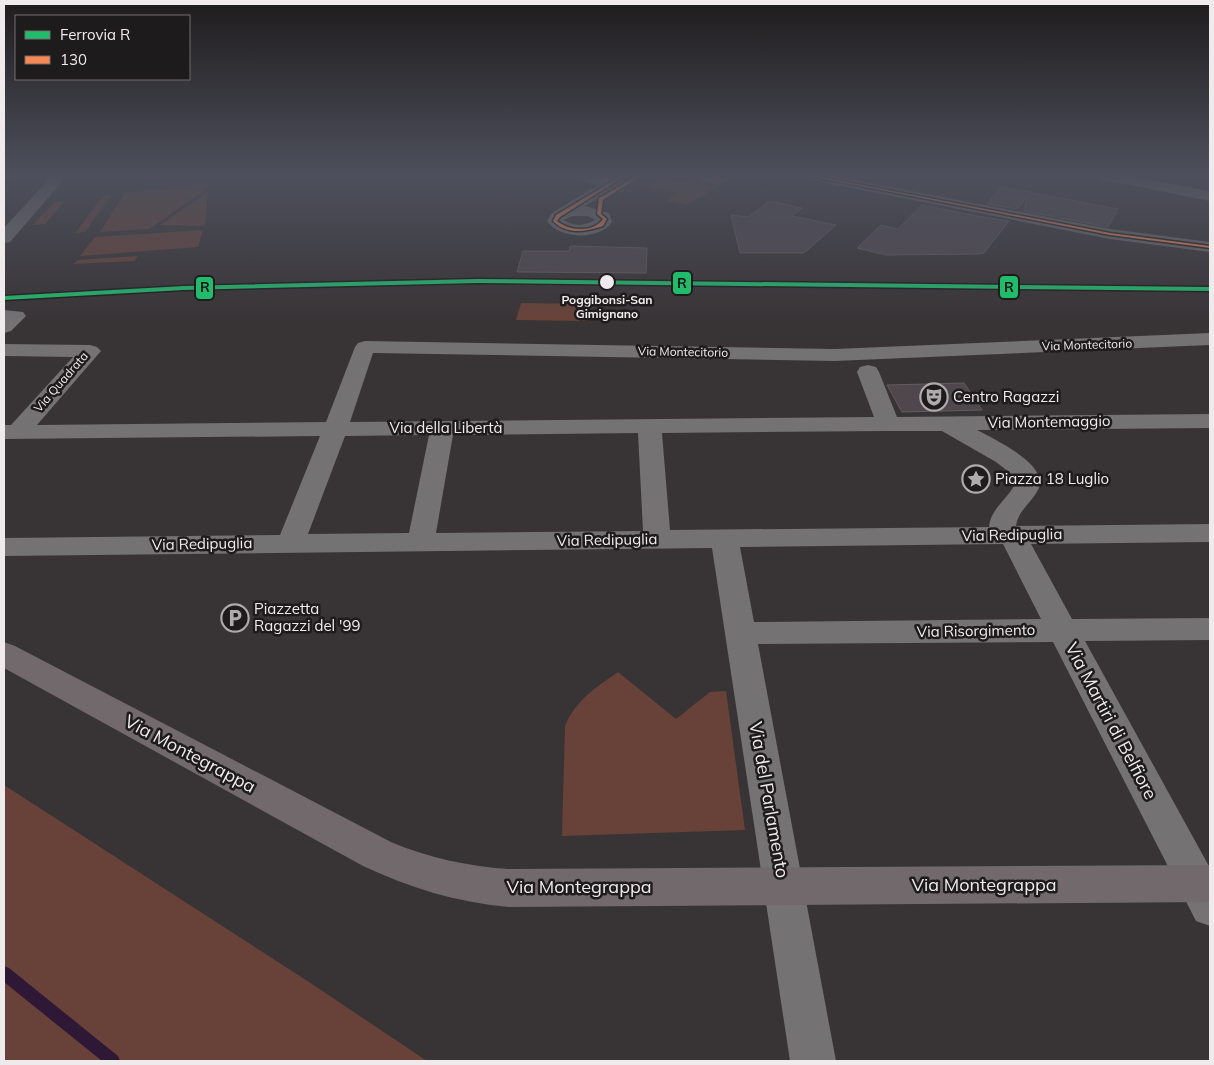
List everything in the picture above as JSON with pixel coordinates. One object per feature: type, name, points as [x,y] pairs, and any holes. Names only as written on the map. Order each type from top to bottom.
[{"type":"main road","points":[[1067,226],[1110,234],[1210,247]]},
{"type":"main road","name":"Via Montegrappa","points":[[4,654],[377,854],[432,876],[474,886],[508,888],[783,886],[1206,892]]},
{"type":"street","points":[[4,238],[15,226]]},
{"type":"street","points":[[560,226],[581,230],[598,226]]},
{"type":"street","points":[[4,316],[16,316],[4,327]]},
{"type":"street","name":"Via Montecitorio","points":[[291,543],[365,347],[842,355],[1210,339]]},
{"type":"street","name":"Via Quadrata","points":[[4,350],[90,351],[10,432]]},
{"type":"street","points":[[868,372],[888,424]]},
{"type":"street","name":"Via Montemaggio","points":[[888,424],[1210,421]]},
{"type":"street","points":[[946,423],[1008,458],[1023,470],[1028,477],[1025,489],[1004,516],[1002,526],[1008,535]]},
{"type":"street","name":"Via della Libertà","points":[[10,432],[888,424]]},
{"type":"street","points":[[650,426],[657,540]]},
{"type":"street","points":[[420,542],[442,429]]},
{"type":"street","name":"Via Redipuglia","points":[[4,547],[1210,533]]},
{"type":"street","name":"Via Martiri di Belfiore","points":[[1008,535],[1063,630],[1206,892]]},
{"type":"street","name":"Via del Parlamento","points":[[725,539],[813,1061]]},
{"type":"street","name":"Via Risorgimento","points":[[741,634],[1210,629]]},
{"type":"shaded area","points":[[81,226],[90,226],[85,232],[75,233]]},
{"type":"shaded area","points":[[104,226],[154,226],[149,229],[100,232]]},
{"type":"shaded area","points":[[203,230],[198,247],[80,256],[95,237]]},
{"type":"shaded area","points":[[137,256],[135,261],[73,264],[78,260]]},
{"type":"shaded area","points":[[521,303],[592,304],[590,321],[516,320]]},
{"type":"shaded area","points":[[618,672],[676,719],[710,692],[726,691],[745,830],[562,836],[565,726],[569,717],[581,702],[594,689]]},
{"type":"shaded area","points":[[4,785],[312,984],[427,1061],[4,1061]]},
{"type":"building","points":[[734,226],[835,226],[804,253],[740,253]]},
{"type":"building","points":[[880,226],[898,229],[901,226],[1005,226],[984,253],[978,254],[886,255],[857,248]]},
{"type":"building","name":"Poggibonsi-San Gimignano","points":[[570,246],[647,248],[646,273],[517,272],[523,251],[569,251]]},
{"type":"building","name":"Centro Ragazzi","points":[[964,383],[982,410],[902,412],[887,385]]},
{"type":"waterway","points":[[4,973],[113,1061]]},
{"type":"rail line","name":"R","points":[[4,298],[184,288],[477,281],[1210,289]]},
{"type":"transit line","name":"130","points":[[561,226],[571,230],[589,229],[599,226]]},
{"type":"transit line","name":"130","points":[[1067,226],[1110,234],[1210,247]]},
{"type":"place","name":"Poggibonsi-San Gimignano","points":[[607,282]]},
{"type":"place","name":"Centro Ragazzi","points":[[934,397]]},
{"type":"place","name":"Piazza 18 Luglio","points":[[976,479]]},
{"type":"place","name":"Piazzetta Ragazzi del '99","points":[[235,618]]}]
